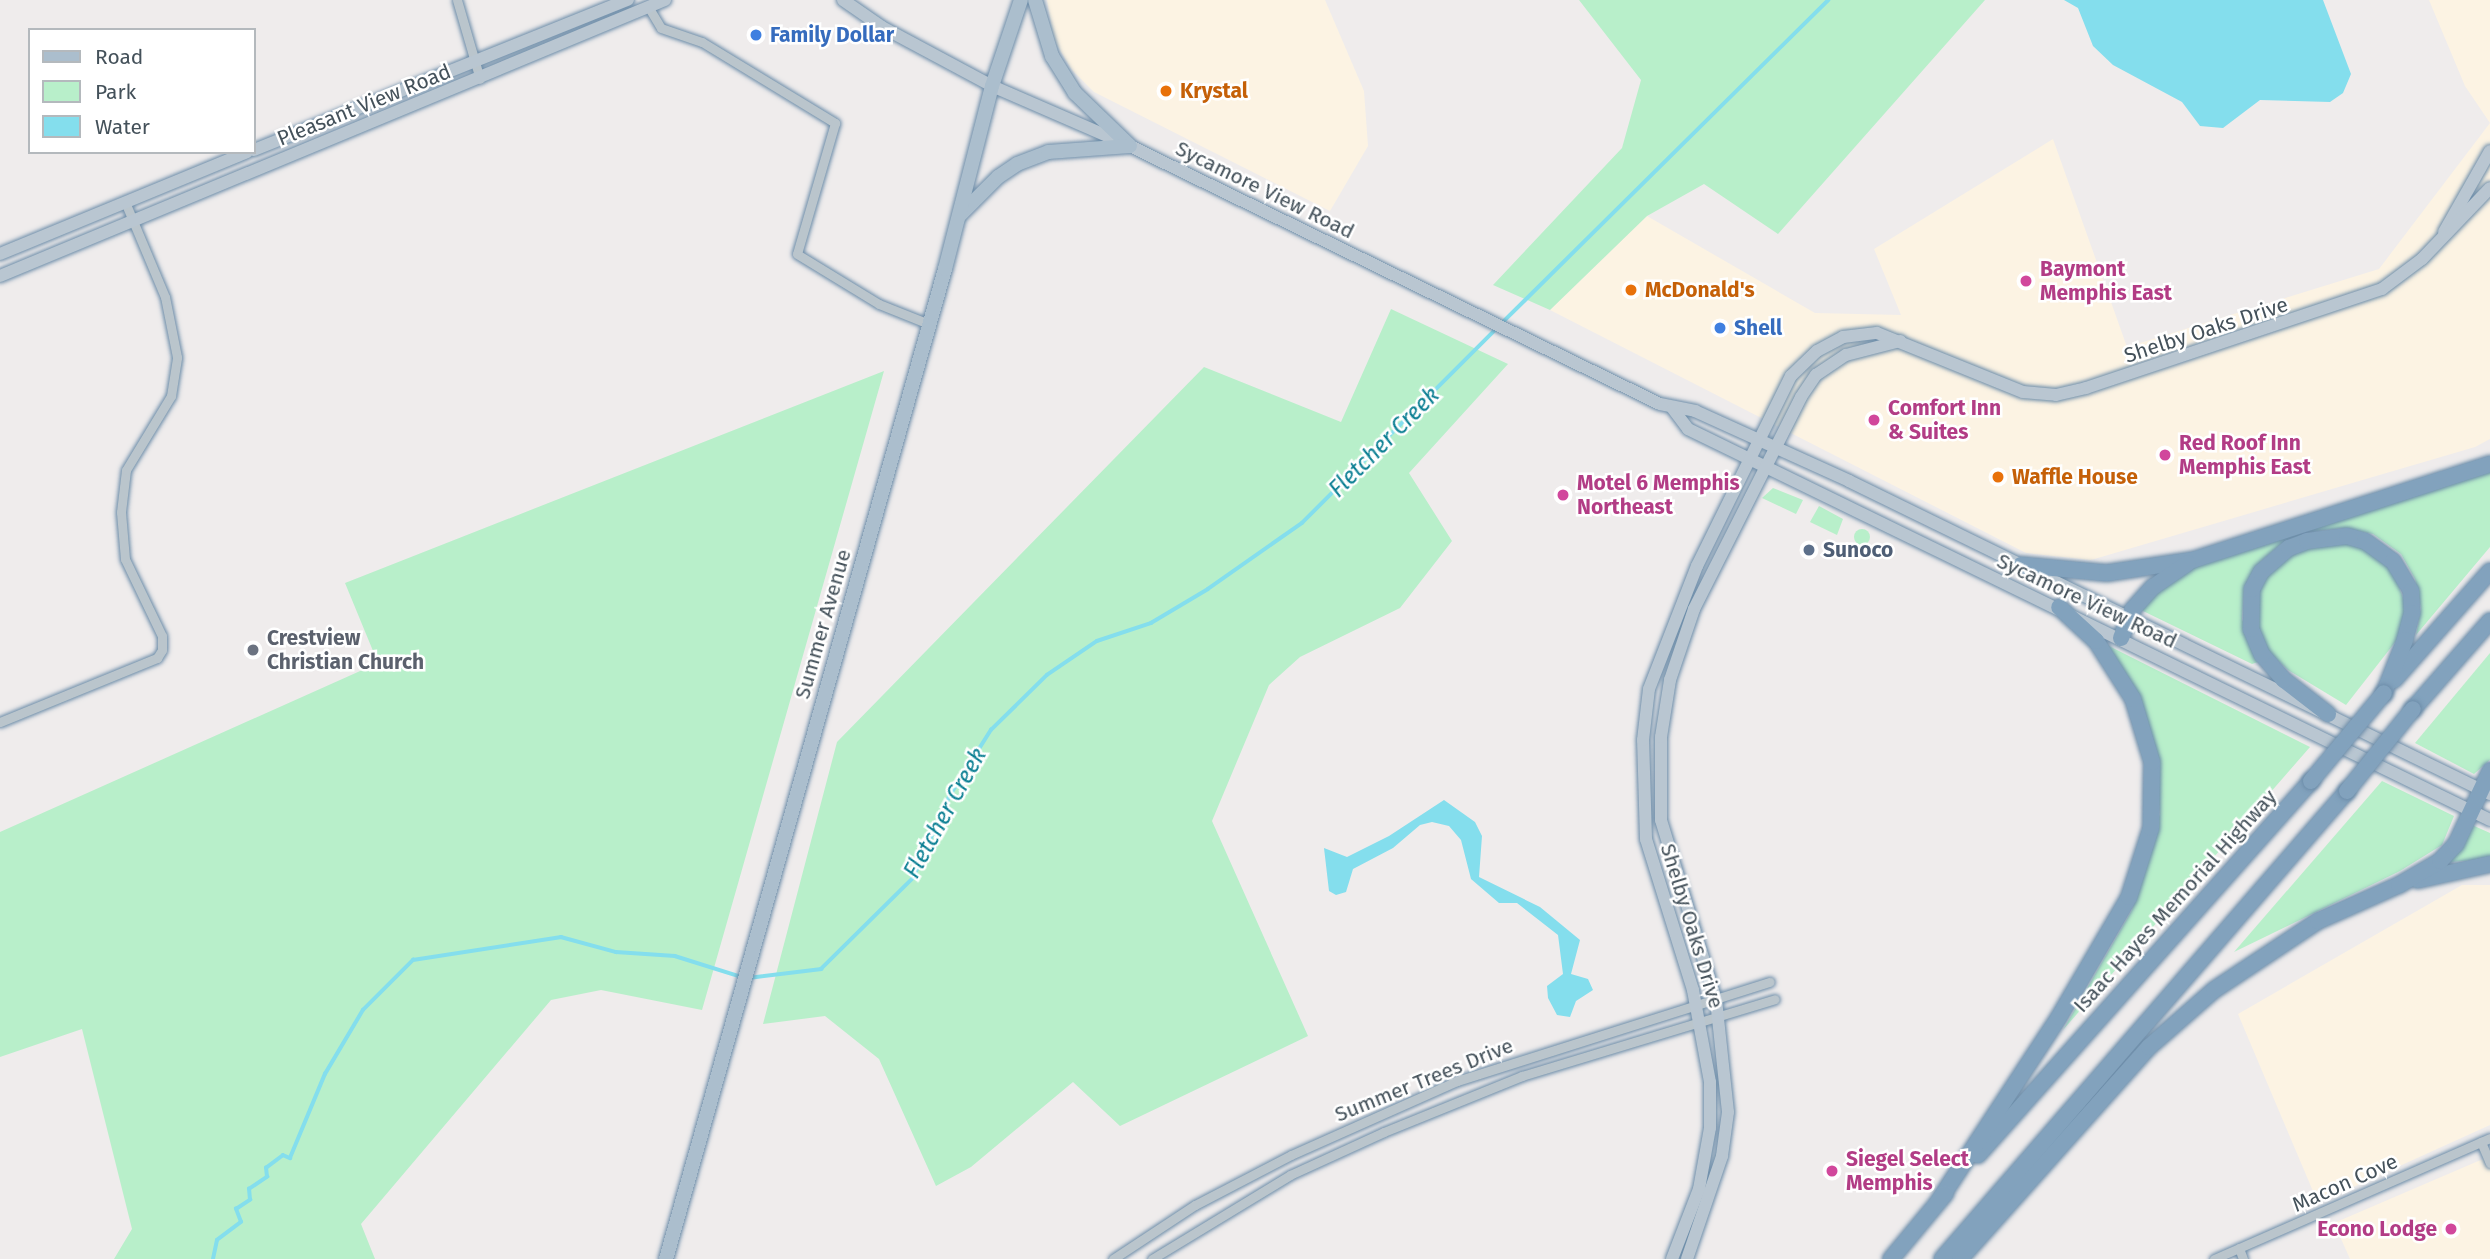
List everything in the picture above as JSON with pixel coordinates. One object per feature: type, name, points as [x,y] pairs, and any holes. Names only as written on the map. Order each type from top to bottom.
[{"type":"highway","points":[[2021,565],[2107,573],[2193,560],[2490,464]]},
{"type":"highway","points":[[2328,714],[2284,680],[2262,655],[2251,629],[2252,589],[2261,572],[2289,548],[2307,541],[2347,536],[2365,541],[2393,561],[2411,591],[2412,613],[2405,640],[2384,693]]},
{"type":"highway","points":[[2121,638],[2126,616],[2153,587],[2193,560]]},
{"type":"highway","name":"Isaac Hayes Memorial Highway","points":[[1891,1259],[1938,1202],[2311,781],[2490,572]]},
{"type":"highway","points":[[1938,1202],[2059,1017],[2129,897],[2151,828],[2152,762],[2133,699],[2096,641],[2059,607]]},
{"type":"highway","points":[[1942,1259],[2347,791],[2413,709],[2490,621]]},
{"type":"highway","points":[[1960,1259],[2150,1047],[2214,990],[2318,921],[2399,885],[2440,861],[2456,844],[2472,811],[2486,792],[2490,771]]},
{"type":"highway","points":[[2399,885],[2490,864]]},
{"type":"main road","name":"Pleasant View Road","points":[[256,149],[628,0]]},
{"type":"main road","name":"Pleasant View Road","points":[[0,276],[665,0]]},
{"type":"main road","name":"Sycamore View Road","points":[[844,0],[882,27],[992,86],[1130,146],[1673,410],[1695,411],[1775,448],[2486,792]]},
{"type":"main road","name":"Summer Avenue","points":[[666,1259],[929,324],[992,86],[1021,0]]},
{"type":"main road","points":[[1034,0],[1052,56],[1075,93],[1130,146]]},
{"type":"main road","points":[[294,133],[301,152]]},
{"type":"main road","points":[[959,216],[1017,164],[1048,152],[1130,146]]},
{"type":"main road","points":[[2442,236],[2490,151]]},
{"type":"main road","points":[[0,254],[242,154]]},
{"type":"main road","name":"Shelby Oaks Drive","points":[[1672,1259],[1699,1189],[1710,1128],[1710,1082],[1697,1005],[1646,839],[1643,740],[1657,661],[1697,566],[1791,376],[1817,351],[1843,337],[1877,333],[1994,383],[2036,395],[2056,394],[2370,295],[2422,259],[2490,188]]},
{"type":"main road","name":"Shelby Oaks Drive","points":[[1687,1259],[1706,1215],[1727,1133],[1716,1000],[1661,820],[1661,737],[1670,680],[1694,610],[1801,397],[1824,368],[1859,350],[1900,341]]},
{"type":"main road","name":"Sycamore View Road","points":[[1673,410],[1688,429],[2059,607],[2490,820]]},
{"type":"street","points":[[457,0],[471,61],[480,79]]},
{"type":"street","points":[[649,8],[661,28],[702,42],[835,123],[797,254],[879,304],[929,324]]},
{"type":"street","points":[[0,722],[157,658],[162,650],[162,636],[125,559],[121,512],[126,470],[171,396],[177,358],[166,297],[125,202]]},
{"type":"street","name":"Summer Trees Drive","points":[[1113,1259],[1206,1199],[1457,1081],[1770,982]]},
{"type":"street","name":"Summer Trees Drive","points":[[1152,1259],[1290,1175],[1384,1132],[1522,1076],[1775,999]]},
{"type":"street","points":[[2486,1140],[2490,1163]]},
{"type":"street","name":"Macon Cove","points":[[2214,1259],[2486,1140]]},
{"type":"street","points":[[2239,1248],[2243,1259]]},
{"type":"shaded area","points":[[1047,0],[1325,0],[1364,91],[1368,146],[1330,211],[1094,92],[1072,70],[1054,40]]},
{"type":"shaded area","points":[[2429,0],[2490,0],[2490,123],[2465,86]]},
{"type":"shaded area","points":[[2490,123],[2490,439],[2475,447],[2091,560],[2026,553],[1550,310],[1647,216],[1815,313],[1901,315],[1874,249],[2053,139],[2127,347],[2379,269]]},
{"type":"shaded area","points":[[2462,885],[2490,885],[2490,1125],[2318,1203],[2238,1014]]},
{"type":"shaded area","points":[[2490,1156],[2490,1259],[2350,1259],[2334,1223]]},
{"type":"green space","points":[[1579,0],[1985,0],[1778,234],[1704,184],[1647,216],[1550,310],[1493,285],[1622,148],[1641,80]]},
{"type":"green space","points":[[1391,309],[1508,364],[1409,473],[1452,541],[1400,608],[1300,657],[1269,685],[1212,821],[1308,1036],[1120,1126],[1073,1082],[971,1167],[936,1186],[879,1059],[825,1016],[763,1024],[837,742],[1204,367],[1341,422]]},
{"type":"green space","points":[[884,371],[702,1010],[601,990],[551,1000],[361,1224],[375,1259],[114,1259],[132,1229],[82,1029],[0,1057],[0,832],[378,663],[345,583]]},
{"type":"green space","points":[[2490,461],[2490,547],[2416,635],[2421,608],[2415,579],[2401,554],[2373,534],[2342,528],[2308,532],[2282,543],[2261,561],[2244,589],[2242,619],[2258,662],[2252,664],[2143,611],[2141,604],[2196,565]]},
{"type":"green space","points":[[1773,488],[1803,500],[1796,514],[1762,498]]},
{"type":"green space","points":[[1819,506],[1843,519],[1837,535],[1810,522]]},
{"type":"green space","points":[[1859,529],[1865,529],[1870,537],[1868,543],[1859,545],[1854,540],[1854,534]]},
{"type":"green space","points":[[2348,543],[2371,551],[2391,565],[2406,606],[2400,636],[2346,705],[2288,670],[2270,653],[2257,635],[2256,603],[2263,581],[2280,561],[2299,550]]},
{"type":"green space","points":[[2105,644],[2310,747],[2063,1030],[2132,910],[2160,814],[2155,747]]},
{"type":"green space","points":[[2490,653],[2490,760],[2474,774],[2415,743]]},
{"type":"green space","points":[[2382,781],[2454,816],[2442,845],[2400,871],[2234,952]]},
{"type":"green space","points":[[2472,825],[2490,833],[2490,859],[2450,862]]},
{"type":"water","points":[[2064,0],[2323,0],[2351,74],[2343,93],[2330,102],[2260,100],[2223,128],[2200,126],[2182,102],[2113,65],[2093,46],[2078,8]]},
{"type":"water","points":[[1444,800],[1475,822],[1482,836],[1479,877],[1540,907],[1580,940],[1571,974],[1588,979],[1593,990],[1576,1001],[1570,1017],[1557,1015],[1548,998],[1547,986],[1563,974],[1558,935],[1517,903],[1499,903],[1471,879],[1461,840],[1449,826],[1432,822],[1420,825],[1393,848],[1353,869],[1346,892],[1336,895],[1329,891],[1324,848],[1347,857],[1389,836]]},
{"type":"waterway","name":"Fletcher Creek","points":[[1502,323],[1828,0]]},
{"type":"waterway","name":"Fletcher Creek","points":[[749,978],[821,969],[913,878],[950,795],[991,730],[1047,675],[1097,641],[1151,623],[1208,589],[1302,523],[1496,329]]},
{"type":"waterway","name":"Fletcher Creek","points":[[213,1259],[217,1240],[241,1222],[236,1209],[250,1200],[249,1189],[267,1177],[266,1168],[283,1155],[290,1158],[325,1074],[363,1010],[413,960],[561,937],[616,952],[675,956],[742,977]]},
{"type":"place","name":"Family Dollar","points":[[756,35]]},
{"type":"place","name":"Krystal","points":[[1166,91]]},
{"type":"place","name":"Baymont Memphis East","points":[[2026,281]]},
{"type":"place","name":"McDonald's","points":[[1631,290]]},
{"type":"place","name":"Shell","points":[[1720,328]]},
{"type":"place","name":"Comfort Inn & Suites","points":[[1874,420]]},
{"type":"place","name":"Red Roof Inn Memphis East","points":[[2165,455]]},
{"type":"place","name":"Waffle House","points":[[1998,477]]},
{"type":"place","name":"Motel 6 Memphis Northeast","points":[[1563,495]]},
{"type":"place","name":"Sunoco","points":[[1809,550]]},
{"type":"place","name":"Crestview Christian Church","points":[[253,650]]},
{"type":"place","name":"Siegel Select Memphis","points":[[1832,1171]]},
{"type":"place","name":"Econo Lodge","points":[[2451,1229]]}]
